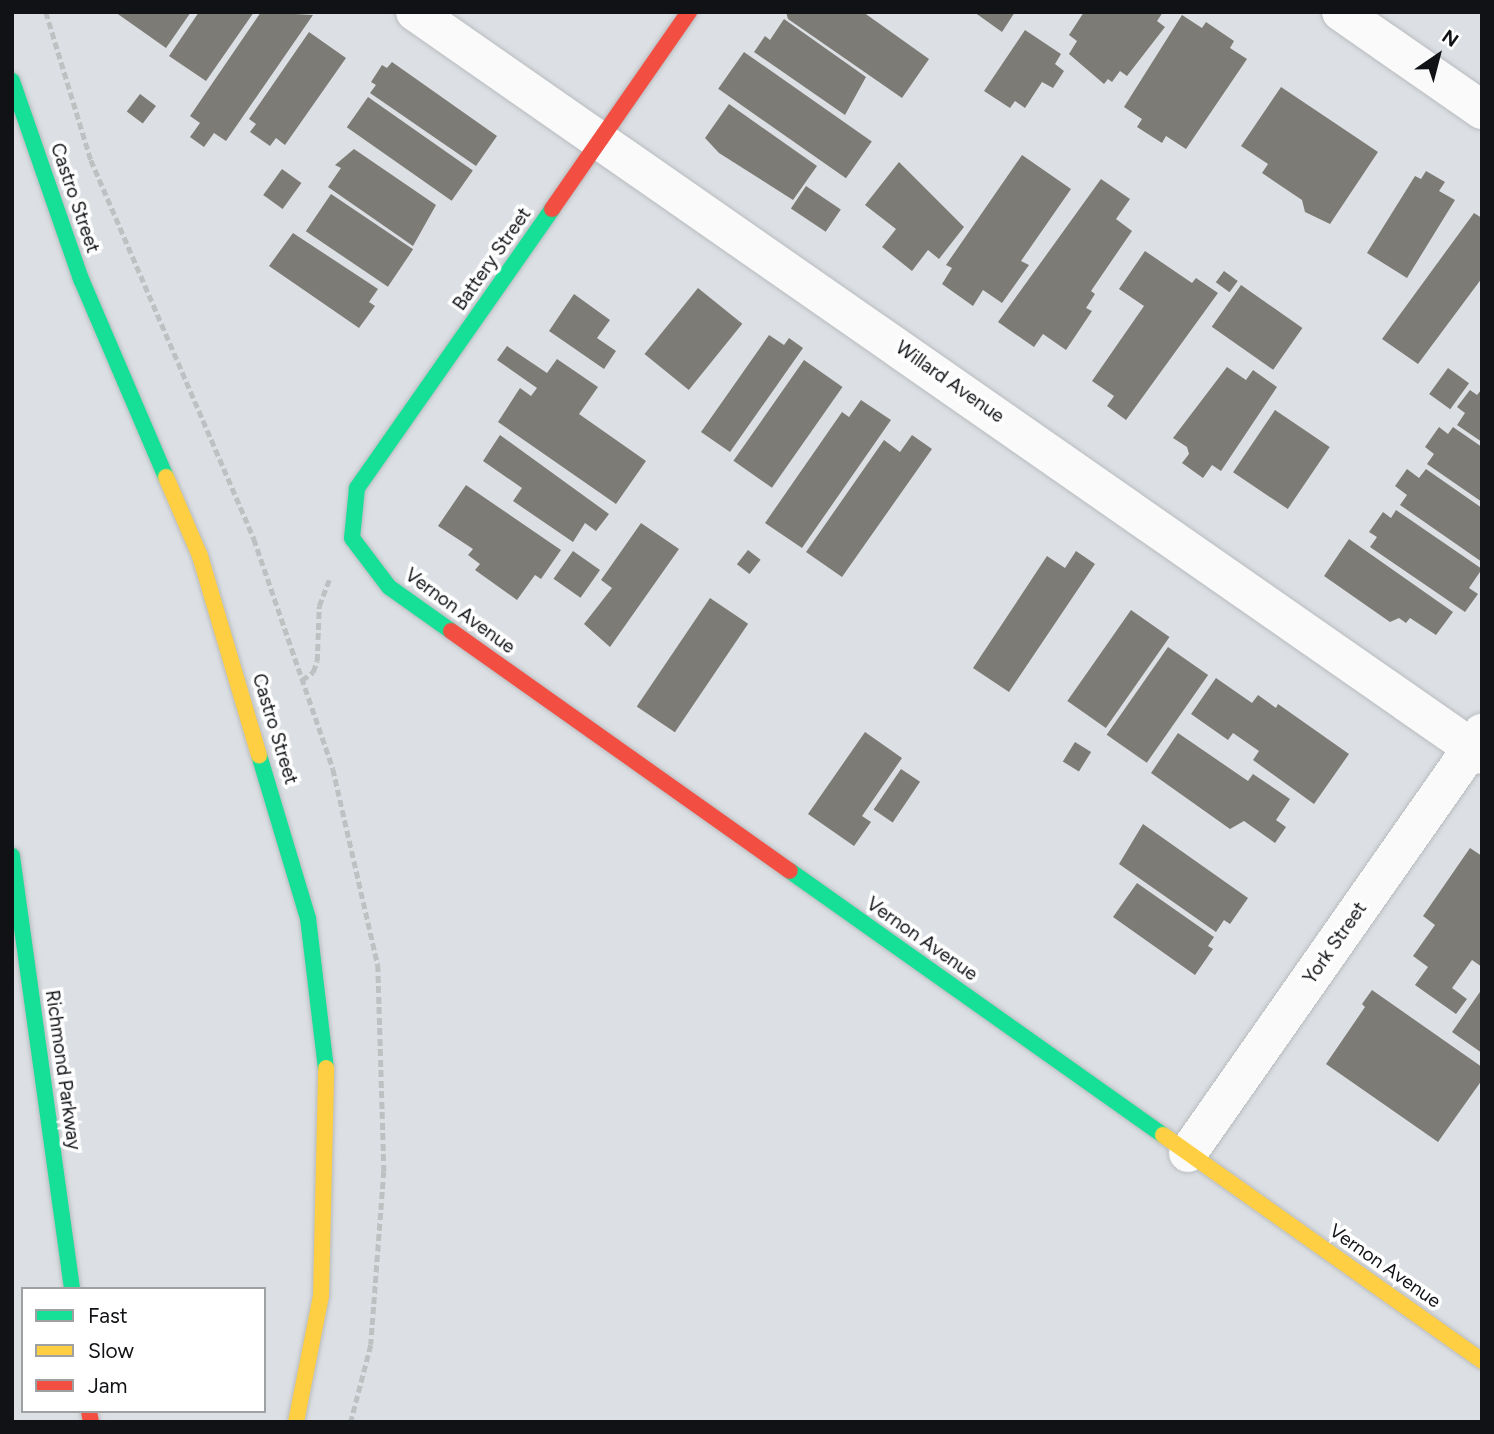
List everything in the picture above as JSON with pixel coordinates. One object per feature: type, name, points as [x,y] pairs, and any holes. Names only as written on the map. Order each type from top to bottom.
[{"type":"main road","name":"Battery Street","points":[[352,538],[357,488],[689,12]]},
{"type":"main road","name":"Castro Street","points":[[12,81],[80,278],[200,556],[308,918],[327,1080],[321,1296],[296,1422]]},
{"type":"main road","name":"Vernon Avenue","points":[[352,538],[389,587],[1482,1361]]},
{"type":"main road","name":"Richmond Parkway","points":[[12,856],[72,1287]]},
{"type":"street","name":"Willard Avenue","points":[[415,12],[1478,745]]},
{"type":"street","points":[[1341,12],[1482,110]]},
{"type":"street","name":"York Street","points":[[1188,1153],[1478,745]]},
{"type":"path","points":[[302,680],[313,672],[317,661],[323,590],[352,538]]},
{"type":"building","points":[[115,12],[191,12],[166,48]]},
{"type":"building","points":[[199,12],[254,12],[206,81],[169,56]]},
{"type":"building","points":[[261,12],[313,15],[226,141],[214,133],[204,147],[190,137],[200,123],[190,116]]},
{"type":"building","points":[[786,12],[863,12],[929,59],[902,98],[788,19]]},
{"type":"building","points":[[974,12],[1015,12],[1002,32]]},
{"type":"building","points":[[1084,12],[1163,12],[1157,21],[1165,27],[1127,76],[1120,71],[1112,82],[1108,79],[1104,84],[1069,54],[1077,41],[1069,35]]},
{"type":"building","points":[[1182,15],[1202,28],[1206,22],[1234,41],[1230,48],[1247,59],[1186,149],[1166,136],[1162,143],[1137,127],[1142,119],[1124,107]]},
{"type":"building","points":[[784,19],[866,77],[845,115],[754,52],[765,36],[770,40]]},
{"type":"building","points":[[1025,30],[1061,54],[1055,64],[1064,71],[1053,88],[1042,82],[1025,108],[1015,101],[1010,108],[984,91]]},
{"type":"building","points":[[309,32],[346,58],[285,145],[276,138],[270,146],[250,132],[256,124],[249,119]]},
{"type":"building","points":[[744,52],[872,141],[846,178],[718,89]]},
{"type":"building","points":[[392,62],[497,136],[476,166],[370,93],[376,85],[371,82],[382,65],[387,68]]},
{"type":"building","points":[[1281,87],[1378,152],[1330,224],[1305,212],[1302,200],[1262,173],[1268,164],[1241,146]]},
{"type":"building","points":[[140,94],[156,106],[143,124],[127,112]]},
{"type":"building","points":[[368,97],[473,170],[452,201],[347,127]]},
{"type":"building","points":[[729,104],[817,166],[793,200],[719,153],[705,138]]},
{"type":"building","points":[[354,149],[436,205],[413,246],[328,187],[341,168],[335,165]]},
{"type":"building","points":[[1022,155],[1071,189],[1021,261],[1029,265],[1002,303],[983,290],[973,306],[942,284],[952,268],[946,265]]},
{"type":"building","points":[[899,162],[964,227],[939,259],[928,250],[912,271],[882,247],[896,229],[865,205]]},
{"type":"building","points":[[282,169],[301,183],[283,209],[263,195]]},
{"type":"building","points":[[1426,171],[1445,182],[1439,191],[1455,200],[1407,278],[1367,253],[1415,176],[1421,179]]},
{"type":"building","points":[[1101,179],[1130,199],[1116,219],[1132,231],[1091,291],[1095,294],[1086,308],[1092,311],[1066,350],[1043,334],[1034,347],[998,322]]},
{"type":"building","points":[[806,186],[841,209],[826,232],[791,208]]},
{"type":"building","points":[[331,194],[413,249],[388,287],[306,231]]},
{"type":"building","points":[[1474,213],[1482,218],[1482,278],[1418,364],[1382,339]]},
{"type":"building","points":[[293,233],[378,289],[369,302],[375,306],[359,328],[269,266]]},
{"type":"building","points":[[1145,251],[1192,283],[1196,278],[1218,293],[1126,420],[1107,406],[1114,396],[1092,381],[1144,306],[1119,289]]},
{"type":"building","points":[[1224,271],[1238,281],[1230,292],[1216,282]]},
{"type":"building","points":[[1241,285],[1302,328],[1273,370],[1212,327]]},
{"type":"building","points":[[698,288],[742,324],[689,390],[645,354]]},
{"type":"building","points":[[574,294],[610,320],[597,338],[616,351],[604,369],[549,331]]},
{"type":"building","points":[[769,335],[784,345],[789,338],[803,348],[730,452],[701,432]]},
{"type":"building","points":[[507,346],[547,373],[557,359],[598,387],[579,414],[646,461],[616,504],[498,422],[520,388],[531,396],[537,388],[497,360]]},
{"type":"building","points":[[804,360],[843,387],[772,488],[733,461]]},
{"type":"building","points":[[1227,367],[1246,380],[1253,370],[1277,387],[1221,471],[1212,465],[1203,478],[1182,463],[1189,454],[1187,447],[1173,438]]},
{"type":"building","points":[[1448,368],[1469,383],[1450,409],[1429,394]]},
{"type":"building","points":[[1482,389],[1482,442],[1457,425],[1465,413],[1457,407],[1470,390],[1477,395]]},
{"type":"building","points":[[861,400],[891,420],[802,548],[765,523],[842,412],[849,417]]},
{"type":"building","points":[[1275,410],[1330,447],[1288,509],[1233,472]]},
{"type":"building","points":[[1439,427],[1448,434],[1453,427],[1482,447],[1482,502],[1427,464],[1434,454],[1425,447]]},
{"type":"building","points":[[500,435],[609,514],[596,531],[585,523],[573,542],[513,501],[522,488],[483,461]]},
{"type":"building","points":[[912,435],[932,449],[842,577],[806,552],[884,440],[900,452]]},
{"type":"building","points":[[1407,469],[1419,478],[1426,469],[1482,508],[1482,562],[1400,505],[1407,495],[1395,486]]},
{"type":"building","points":[[466,485],[561,550],[541,579],[535,575],[517,600],[475,570],[480,564],[468,555],[473,549],[438,526]]},
{"type":"building","points":[[1396,510],[1482,569],[1469,588],[1478,594],[1465,612],[1370,547],[1377,537],[1369,532],[1383,512],[1391,518]]},
{"type":"building","points":[[641,523],[679,549],[610,647],[584,624],[612,588],[601,580]]},
{"type":"building","points":[[1349,539],[1453,612],[1436,635],[1410,618],[1406,623],[1399,618],[1390,622],[1324,576]]},
{"type":"building","points":[[748,550],[761,560],[750,574],[737,564]]},
{"type":"building","points":[[573,551],[600,570],[581,598],[553,579]]},
{"type":"building","points":[[1076,551],[1095,564],[1009,692],[973,668],[1047,556],[1065,568]]},
{"type":"building","points":[[710,598],[748,624],[675,732],[637,707]]},
{"type":"building","points":[[1131,610],[1170,637],[1106,728],[1067,701]]},
{"type":"building","points":[[1168,647],[1208,675],[1147,763],[1107,735]]},
{"type":"building","points":[[1216,678],[1252,703],[1258,695],[1276,708],[1278,704],[1349,754],[1314,804],[1253,760],[1259,751],[1233,733],[1228,740],[1191,714]]},
{"type":"building","points":[[865,732],[902,758],[862,816],[871,822],[854,846],[808,814]]},
{"type":"building","points":[[1178,733],[1248,781],[1253,774],[1290,799],[1276,820],[1286,827],[1275,843],[1244,821],[1230,829],[1151,773]]},
{"type":"building","points":[[1075,742],[1091,752],[1079,772],[1063,762]]},
{"type":"building","points":[[901,769],[920,782],[893,822],[874,810]]},
{"type":"building","points":[[1143,824],[1248,898],[1230,924],[1224,920],[1216,932],[1119,864]]},
{"type":"building","points":[[1470,848],[1482,856],[1482,967],[1472,960],[1452,988],[1467,999],[1456,1014],[1415,985],[1428,967],[1413,956],[1435,925],[1423,916]]},
{"type":"building","points":[[1137,883],[1214,937],[1208,946],[1213,949],[1195,975],[1113,917]]},
{"type":"building","points":[[1482,989],[1482,1053],[1452,1032]]},
{"type":"building","points":[[1372,990],[1482,1067],[1482,1080],[1438,1142],[1326,1064],[1365,1007],[1362,1004]]},
{"type":"traffic: fast","points":[[12,81],[81,279],[166,477]]},
{"type":"traffic: fast","points":[[451,631],[389,587],[352,538],[357,488],[552,209]]},
{"type":"traffic: fast","points":[[259,755],[308,918],[326,1068]]},
{"type":"traffic: fast","points":[[12,856],[72,1287]]},
{"type":"traffic: fast","points":[[790,871],[1163,1135]]},
{"type":"traffic: slow","points":[[166,477],[200,556],[259,755]]},
{"type":"traffic: slow","points":[[296,1422],[321,1296],[326,1068]]},
{"type":"traffic: slow","points":[[1163,1135],[1482,1361]]},
{"type":"traffic: jam","points":[[552,209],[689,12]]},
{"type":"traffic: jam","points":[[451,631],[790,871]]},
{"type":"traffic: jam","points":[[89,1413],[91,1422]]}]
